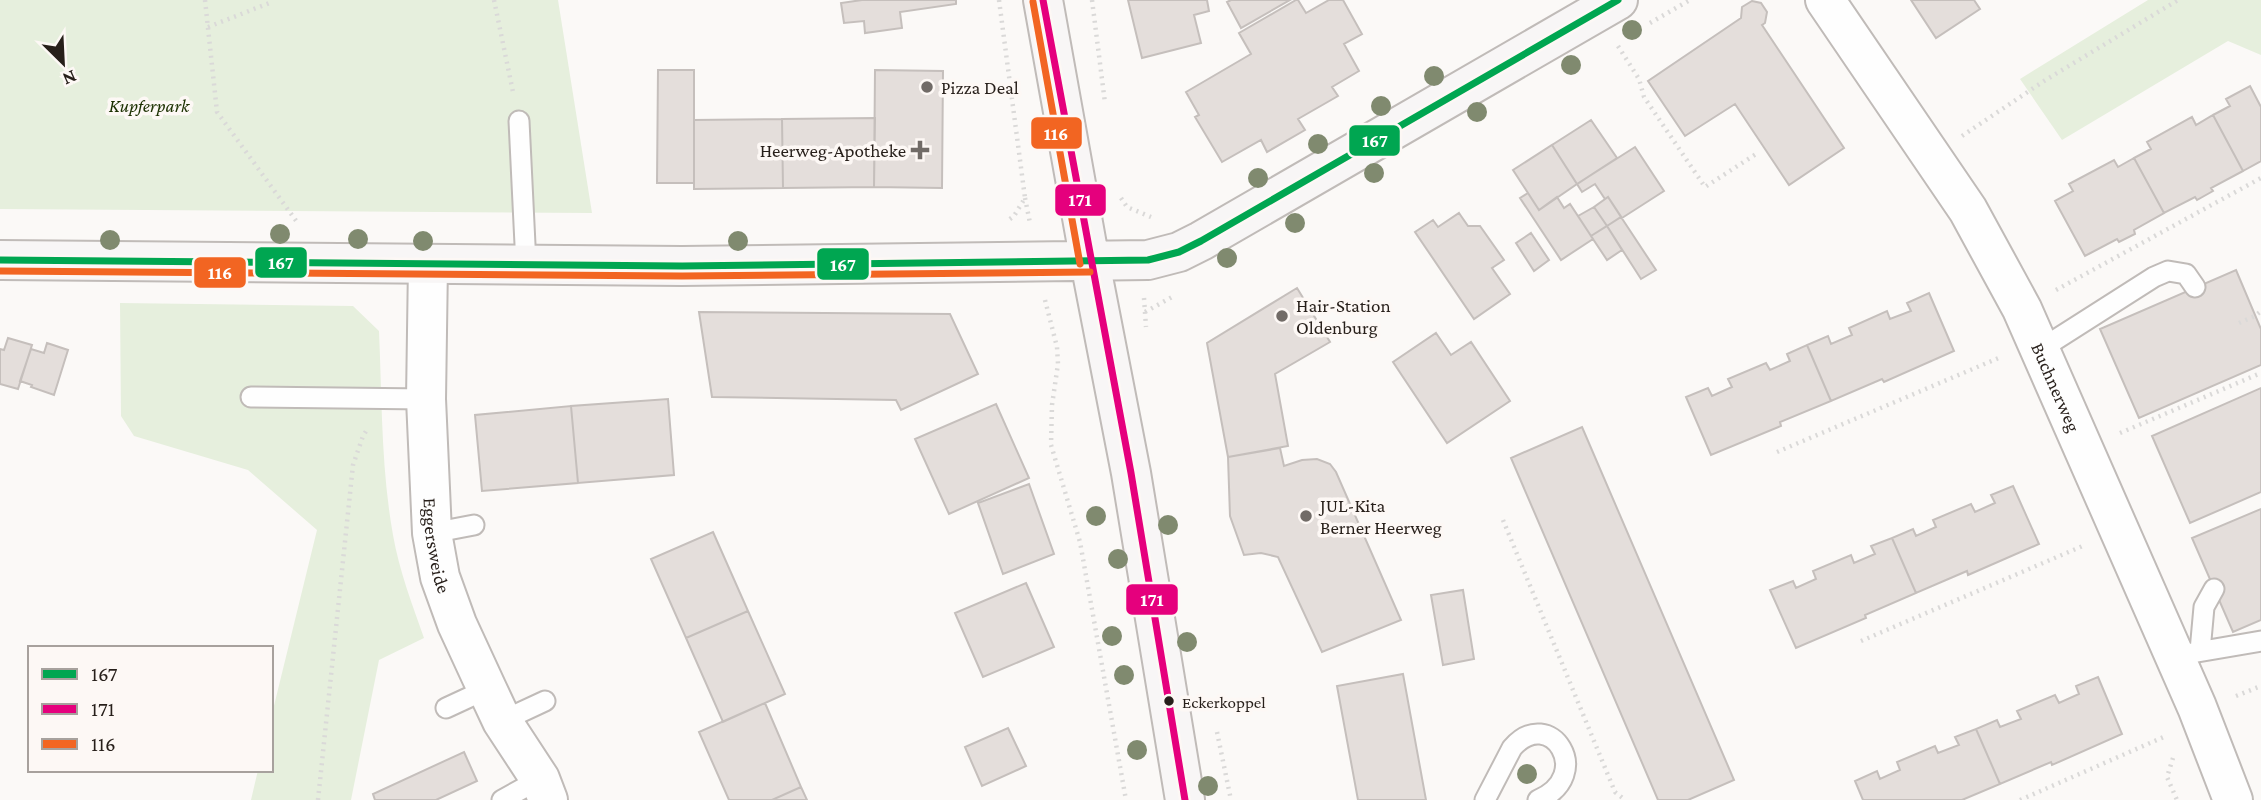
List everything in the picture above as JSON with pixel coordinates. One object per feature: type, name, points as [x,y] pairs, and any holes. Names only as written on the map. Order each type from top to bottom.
[{"type":"street","points":[[1043,0],[1131,473],[1185,800]]},
{"type":"street","name":"Buchnerweg","points":[[1825,0],[1968,210],[2022,309],[2023,352],[2187,654],[2197,708],[2233,800]]},
{"type":"street","points":[[0,260],[526,265],[1147,260],[1179,252],[1201,242],[1608,6]]},
{"type":"street","name":"Eggersweide","points":[[428,264],[426,399],[432,533],[444,589],[494,705],[544,790]]},
{"type":"lane","points":[[519,121],[526,265]]},
{"type":"lane","points":[[2023,352],[2168,271],[2186,274],[2195,287]]},
{"type":"lane","points":[[251,397],[426,399]]},
{"type":"lane","points":[[432,533],[474,526]]},
{"type":"lane","points":[[2214,589],[2204,607],[2187,654],[2261,641]]},
{"type":"lane","points":[[446,708],[545,701]]},
{"type":"lane","points":[[1485,800],[1512,748],[1518,741],[1535,734],[1553,738],[1560,745],[1566,763],[1566,771],[1557,787],[1538,800]]},
{"type":"lane","points":[[502,800],[544,790]]},
{"type":"path","points":[[205,0],[217,112],[300,226],[286,225]]},
{"type":"path","points":[[494,0],[519,121]]},
{"type":"path","points":[[998,228],[1014,216],[1025,198],[999,0]]},
{"type":"path","points":[[1092,0],[1106,109]]},
{"type":"path","points":[[1953,142],[2044,80],[2178,0]]},
{"type":"path","points":[[208,27],[272,2]]},
{"type":"path","points":[[1608,6],[1644,97],[1705,187],[1756,154]]},
{"type":"path","points":[[2022,309],[2261,178]]},
{"type":"path","points":[[1118,189],[1127,207],[1146,216],[1158,217]]},
{"type":"path","points":[[1045,305],[1057,347],[1058,364],[1052,404],[1051,444],[1080,542],[1126,800]]},
{"type":"path","points":[[2239,323],[2261,311]]},
{"type":"path","points":[[1777,452],[2023,352]]},
{"type":"path","points":[[2108,439],[2261,373]]},
{"type":"path","points":[[318,800],[353,465],[363,436],[389,398]]},
{"type":"path","points":[[1503,520],[1615,792],[1625,800]]},
{"type":"path","points":[[1861,640],[2090,543]]},
{"type":"path","points":[[2232,698],[2261,686]]},
{"type":"path","points":[[2020,800],[2168,736]]},
{"type":"green space","name":"Kupferpark","points":[[0,0],[558,0],[592,213],[0,209]]},
{"type":"green space","points":[[2148,0],[2261,0],[2261,55],[2228,41],[2062,140],[2020,79]]},
{"type":"green space","points":[[120,303],[353,306],[379,331],[389,510],[406,587],[424,638],[379,660],[351,800],[251,800],[258,772],[273,772],[273,710],[317,530],[248,470],[134,436],[121,416]]},
{"type":"building","points":[[862,0],[956,0],[956,4],[900,12],[902,28],[865,33],[864,21],[844,23],[841,3]]},
{"type":"building","points":[[1128,0],[1207,0],[1209,11],[1194,15],[1201,43],[1142,58]]},
{"type":"building","points":[[1290,0],[1241,28],[1227,2]]},
{"type":"building","points":[[1296,0],[1306,13],[1329,0],[1343,0],[1362,34],[1344,44],[1359,71],[1332,87],[1338,96],[1298,119],[1305,130],[1267,152],[1261,140],[1222,162],[1195,117],[1199,115],[1186,92],[1251,54],[1239,33]]},
{"type":"building","points":[[1911,0],[1974,0],[1980,9],[1936,38]]},
{"type":"building","points":[[1752,1],[1761,3],[1767,12],[1762,25],[1844,148],[1789,185],[1735,104],[1685,136],[1648,81],[1741,18],[1742,7]]},
{"type":"building","points":[[658,70],[694,70],[694,183],[657,183]]},
{"type":"building","points":[[875,70],[943,71],[942,188],[874,187]]},
{"type":"building","points":[[2250,86],[2261,107],[2261,161],[2243,171],[2213,115],[2230,106],[2226,99]]},
{"type":"building","points":[[2213,115],[2243,171],[2211,188],[2213,191],[2197,200],[2195,197],[2164,213],[2134,158],[2151,149],[2147,142],[2192,117],[2196,125]]},
{"type":"building","points":[[875,118],[874,187],[783,188],[782,119]]},
{"type":"building","points":[[782,119],[783,188],[694,189],[694,120]]},
{"type":"building","points":[[1591,120],[1617,158],[1577,184],[1552,145]]},
{"type":"building","points":[[1552,145],[1577,184],[1539,210],[1513,170]]},
{"type":"building","points":[[1635,147],[1664,191],[1622,218],[1595,184],[1582,192],[1577,184]]},
{"type":"building","points":[[2134,158],[2164,213],[2134,230],[2135,234],[2119,242],[2117,239],[2085,256],[2055,201],[2073,191],[2069,184],[2114,160],[2118,167]]},
{"type":"building","points":[[1528,193],[1539,210],[1557,197],[1564,208],[1570,204],[1593,239],[1561,260],[1520,198]]},
{"type":"building","points":[[1608,197],[1621,217],[1607,226],[1594,207]]},
{"type":"building","points":[[1594,207],[1607,226],[1591,236],[1578,216]]},
{"type":"building","points":[[1459,213],[1468,226],[1480,226],[1504,260],[1492,268],[1510,294],[1474,319],[1415,232],[1433,220],[1438,227]]},
{"type":"building","points":[[1621,217],[1656,270],[1641,279],[1607,226]]},
{"type":"building","points":[[1607,226],[1622,250],[1607,260],[1591,236]]},
{"type":"building","points":[[1531,233],[1549,260],[1534,271],[1516,243]]},
{"type":"building","points":[[2236,270],[2261,329],[2261,365],[2139,418],[2100,329]]},
{"type":"building","points":[[1297,288],[1330,342],[1275,374],[1288,446],[1228,457],[1207,343]]},
{"type":"building","points":[[1929,293],[1954,351],[1884,382],[1882,379],[1831,401],[1807,345],[1828,336],[1831,344],[1852,335],[1849,328],[1887,311],[1890,319],[1911,311],[1907,303]]},
{"type":"building","points":[[699,312],[950,314],[978,374],[901,410],[896,400],[712,397]]},
{"type":"building","points":[[1436,333],[1451,355],[1471,342],[1510,401],[1447,443],[1393,362]]},
{"type":"building","points":[[8,338],[32,345],[18,389],[0,384],[0,349],[4,350]]},
{"type":"building","points":[[47,343],[68,350],[54,395],[20,381],[31,349],[44,353]]},
{"type":"building","points":[[1807,345],[1831,401],[1780,422],[1781,426],[1711,455],[1686,397],[1708,388],[1712,396],[1732,387],[1728,379],[1766,363],[1770,370],[1790,361],[1787,354]]},
{"type":"building","points":[[2261,388],[2261,492],[2190,523],[2152,436]]},
{"type":"building","points":[[668,399],[674,475],[578,483],[571,406]]},
{"type":"building","points":[[996,404],[1029,478],[949,514],[915,439]]},
{"type":"building","points":[[571,406],[578,483],[482,491],[475,415]]},
{"type":"building","points":[[1582,427],[1734,780],[1688,800],[1658,800],[1511,458]]},
{"type":"building","points":[[1280,448],[1284,466],[1302,460],[1317,459],[1330,464],[1336,472],[1401,620],[1322,652],[1278,557],[1261,553],[1244,555],[1230,516],[1228,457]]},
{"type":"building","points":[[1029,484],[1054,554],[1003,574],[978,503]]},
{"type":"building","points":[[2013,486],[2039,544],[1968,575],[1967,571],[1916,593],[1892,538],[1913,529],[1916,536],[1936,527],[1933,520],[1971,504],[1975,512],[1995,503],[1991,495]]},
{"type":"building","points":[[2261,509],[2261,620],[2233,632],[2192,538]]},
{"type":"building","points":[[713,532],[748,611],[686,638],[651,559]]},
{"type":"building","points":[[1892,538],[1916,593],[1796,648],[1770,590],[1793,581],[1796,588],[1816,579],[1813,571],[1851,555],[1854,563],[1875,554],[1871,546]]},
{"type":"building","points":[[1026,583],[1054,647],[983,677],[955,613]]},
{"type":"building","points":[[1463,590],[1474,659],[1443,665],[1431,595]]},
{"type":"building","points":[[748,611],[785,694],[723,722],[686,638]]},
{"type":"building","points":[[1403,674],[1426,800],[1358,800],[1337,686]]},
{"type":"building","points":[[2098,677],[2122,734],[2052,765],[2051,762],[2000,784],[1976,729],[1997,720],[2000,727],[2021,719],[2017,711],[2055,695],[2059,703],[2079,694],[2076,686]]},
{"type":"building","points":[[765,703],[801,787],[772,800],[729,800],[699,732]]},
{"type":"building","points":[[1008,728],[1026,766],[982,786],[965,747]]},
{"type":"building","points":[[1976,729],[2000,784],[1962,800],[1863,800],[1855,781],[1877,771],[1880,779],[1900,770],[1897,762],[1935,746],[1938,753],[1959,745],[1955,737]]},
{"type":"building","points":[[464,752],[477,781],[436,800],[375,800],[373,794]]},
{"type":"building","points":[[801,787],[807,800],[772,800]]},
{"type":"transit line","name":"171","points":[[1043,0],[1131,473],[1185,800]]},
{"type":"transit line","name":"167","points":[[0,260],[682,266],[1148,260],[1179,252],[1201,241],[1618,0]]},
{"type":"transit line","name":"116","points":[[1033,2],[1080,264]]},
{"type":"transit line","name":"116","points":[[0,271],[682,276],[1090,272]]},
{"type":"place","name":"Pizza Deal","points":[[927,87]]},
{"type":"place","name":"Heerweg-Apotheke","points":[[920,150]]},
{"type":"place","name":"Hair-Station Oldenburg","points":[[1282,316]]},
{"type":"place","name":"JUL-Kita Berner Heerweg","points":[[1306,516]]},
{"type":"place","name":"Eckerkoppel","points":[[1169,701]]}]
